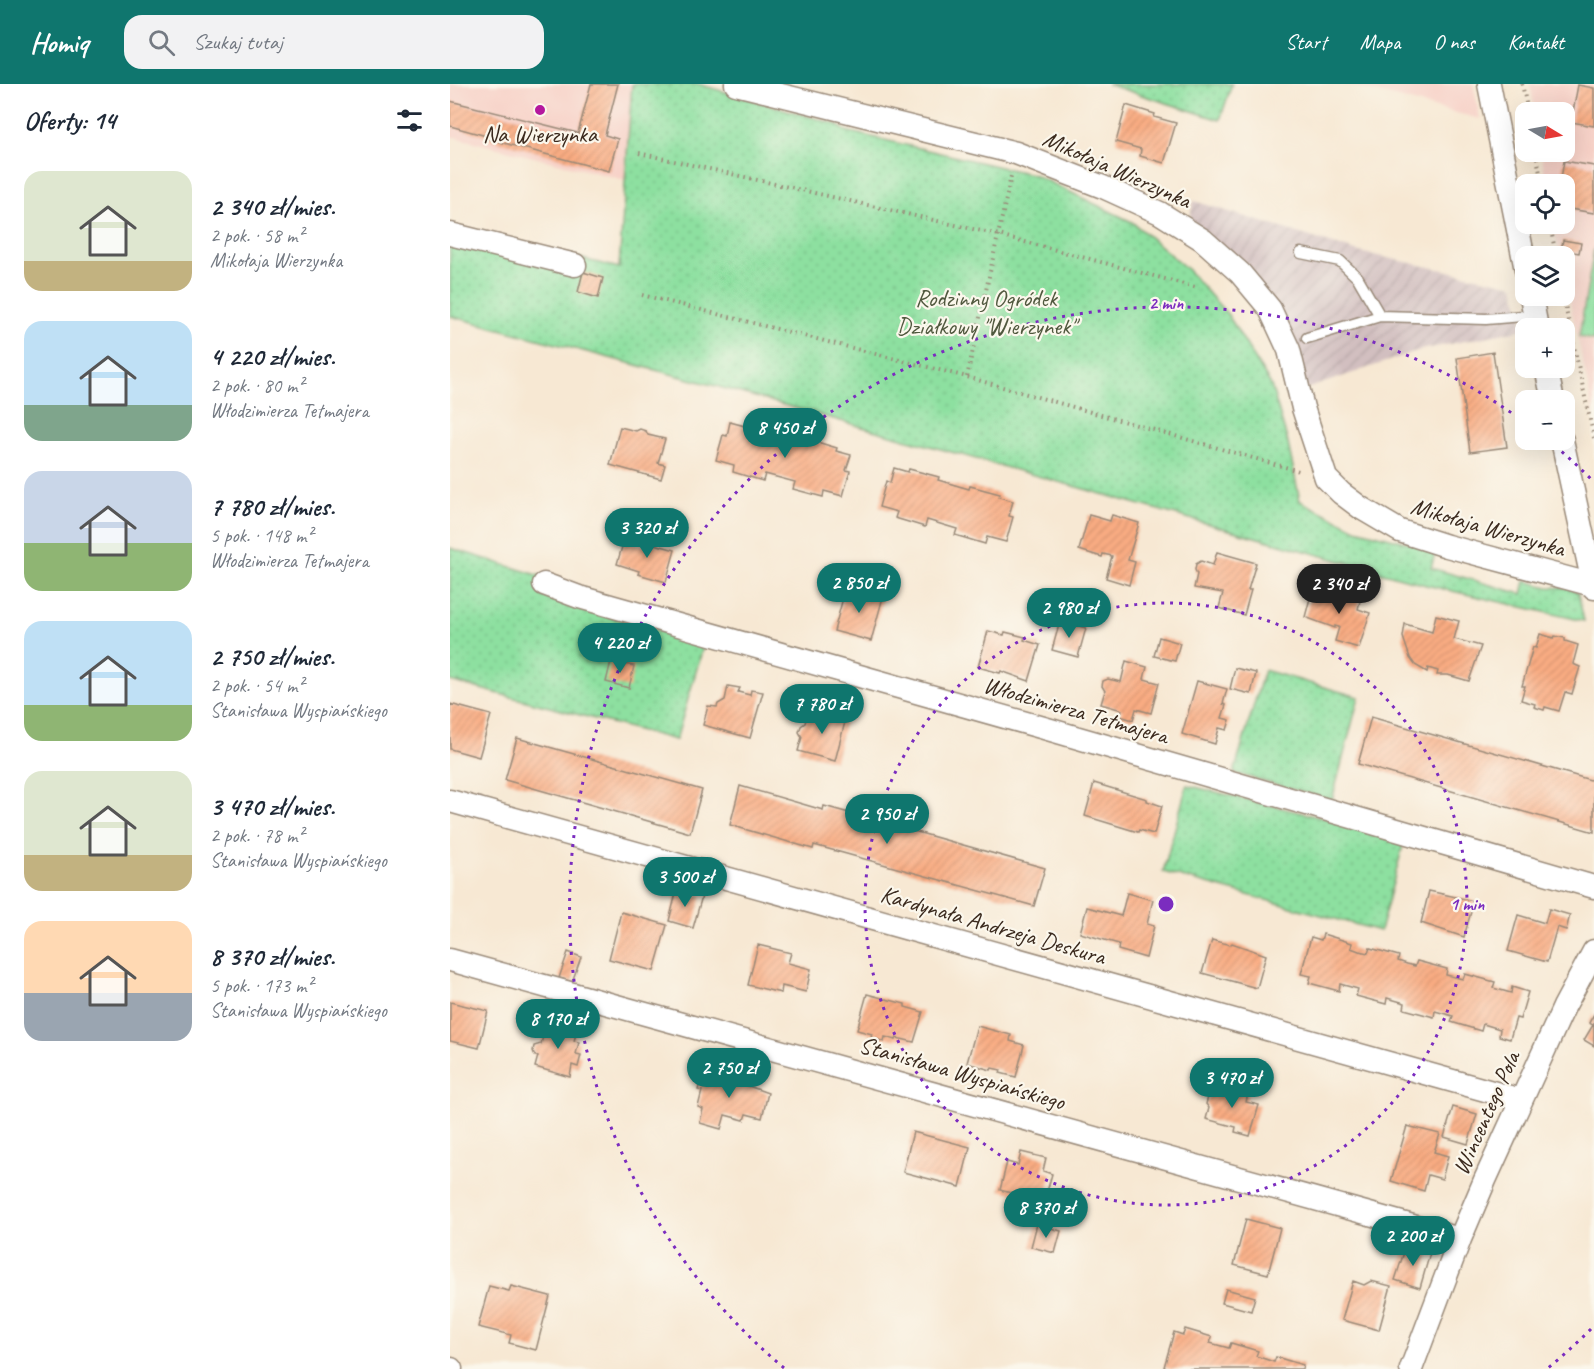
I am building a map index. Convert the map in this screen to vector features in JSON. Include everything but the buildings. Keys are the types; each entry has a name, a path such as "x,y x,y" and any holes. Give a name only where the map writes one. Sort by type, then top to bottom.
{"street":[{"name":"Mikołaja Wierzynka","path":"736,84 1016,153 1103,187 1160,213 1203,240 1240,273 1270,309 1289,350 1303,408 1326,478 1361,508 1400,531 1594,587"},
{"path":"1490,84 1521,246"},
{"path":"450,234 575,265"},
{"path":"1564,450 1594,587"},
{"name":"Włodzimierza Tetmajera","path":"544,584 579,597 1594,887"},
{"name":"Kardynała Andrzeja Deskura","path":"450,801 1521,1100"},
{"name":"Wincentego Pola","path":"1412,1369 1460,1239 1521,1100 1594,951"},
{"name":"Stanisława Wyspiańskiego","path":"450,960 1460,1239"}],"lane":[{"path":"1301,253 1340,261 1358,278 1380,316"},
{"path":"1307,338 1380,316 1486,319 1534,313"}],"path":[{"path":"1522,84 1526,102"},
{"path":"639,153 999,235 1199,288"},
{"path":"967,377 1016,153"},
{"path":"642,295 967,377 1326,478"},
{"path":"1565,306 1594,438"}],"shaded area":[{"name":"Na Wierzynka","path":"450,84 632,84 625,180 450,136"},
{"path":"1344,84 1473,84 1480,119"},
{"path":"1530,84 1594,84 1594,415 1571,306 1575,306 1575,246 1558,246 1555,234 1575,234 1575,174 1544,174 1543,162 1575,162 1575,102 1533,102"},
{"path":"1194,201 1359,252 1514,285 1515,306 1519,306 1522,318 1515,318 1515,331 1420,350 1306,389 1292,333 1189,220"}],"green space":[{"name":"Rodzinny Ogródek Działkowy \"Wierzynek\"","path":"632,84 698,84 835,124 846,131 1035,175 1132,222 1187,269 1228,315 1271,385 1287,439 1300,501 1356,529 1436,550 1431,568 1522,594 1525,581 1548,587 1568,588 1578,593 1584,621 1426,585 716,386 450,316 450,242 502,239 619,268"},
{"path":"1107,84 1232,84 1220,120"},
{"path":"1594,248 1594,340 1579,337"},
{"path":"450,548 544,577 542,596 704,644 676,740 450,681"},
{"path":"1264,670 1359,697 1332,800 1234,773"},
{"path":"1187,785 1405,838 1380,931 1163,872"}],"place":[{"name":"Na Wierzynka","path":"540,110"}]}
